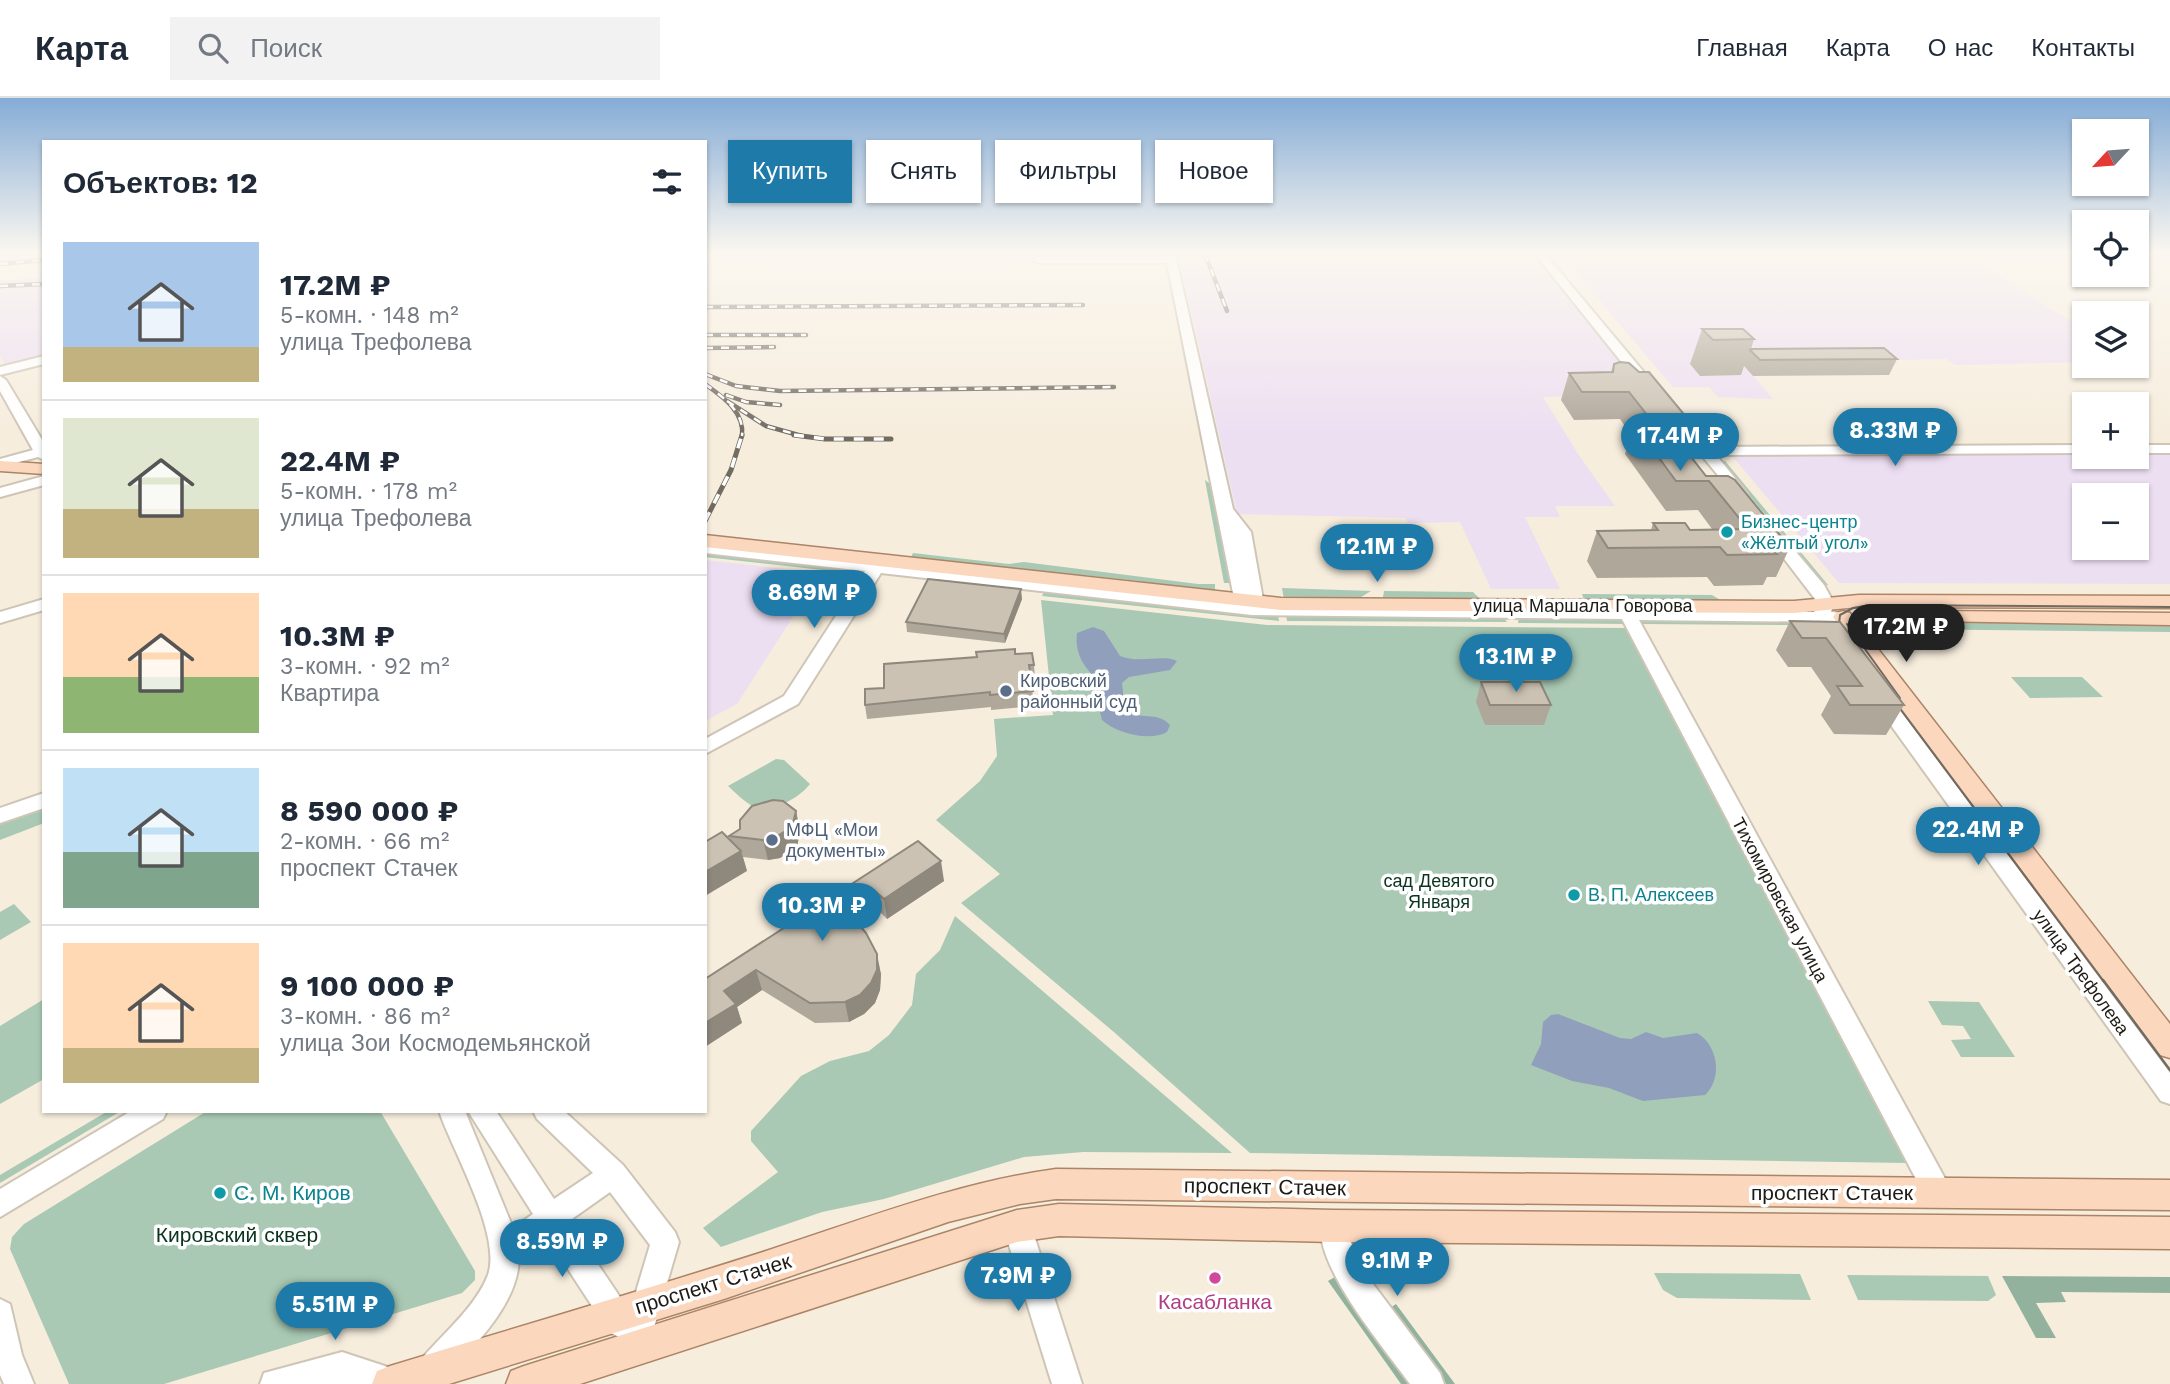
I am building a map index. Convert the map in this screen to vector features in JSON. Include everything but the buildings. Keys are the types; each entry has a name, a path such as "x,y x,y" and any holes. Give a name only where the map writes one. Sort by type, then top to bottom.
{"main road":[{"path":"0,465 42,457"},
{"name":"улица Маршала Говорова","path":"707,541 878,564 1251,605 1625,610 1794,607 1830,612 2170,619"},
{"name":"улица Маршала Говорова","path":"1830,612 1859,601 2170,602"},
{"name":"улица Трефолева","path":"1830,612 2170,1046"},
{"name":"проспект Стачек","path":"391,1384 958,1204 1026,1187 1046,1185 2170,1195"},
{"name":"проспект Стачек","path":"524,1384 559,1378 634,1347 1017,1226 1059,1220 1334,1226 2170,1233"}],"street":[{"path":"1183,314 1226,510 1241,526 1243,533 1251,605"},
{"name":"улица Трефолева","path":"1590,314 1818,589 1830,612 2170,1093"},
{"path":"0,371 42,360"},
{"path":"0,380 42,455"},
{"path":"1706,451 2072,449"},
{"path":"2149,449 2170,449"},
{"path":"0,472 42,477"},
{"path":"0,493 42,478"},
{"name":"улица Маршала Говорова","path":"707,548 878,564"},
{"path":"707,747 791,700 878,564"},
{"path":"0,618 42,605"},
{"name":"Тихомировская улица","path":"1625,610 1938,1193"},
{"path":"0,816 42,801"},
{"path":"1,1205 151,1113"},
{"path":"430,1372 489,1302 503,1276 505,1251 496,1215 453,1113"},
{"path":"482,1113 551,1217 630,1309"},
{"path":"548,1113 613,1174 665,1242 630,1309 634,1347"},
{"path":"505,1251 613,1174"},
{"path":"1017,1226 1067,1384"},
{"path":"1334,1226 1339,1253 1348,1273 1429,1384"},
{"path":"0,1314 4,1352 19,1384"},
{"path":"275,1384 342,1367 391,1384"}],"shaded area":[{"path":"0,314 42,314 42,357 6,366 0,356"},
{"path":"1192,314 1582,314 1647,395 1543,397 1578,454 1615,506 1555,506 1560,517 1525,517 1560,589 1491,589 1460,522 1408,523 1406,518 1237,514"},
{"path":"1611,314 2060,314 2072,322 2072,362 1955,365 1947,359 1893,360 1897,364 1744,365 1773,399 1718,397 1709,387 1673,387"},
{"path":"2149,453 2170,453 2170,584 1839,583 1733,457 2072,454 2072,469 2149,469"},
{"path":"707,560 821,573 737,704 707,720"}],"green space":[{"path":"1721,461 1725,461 1828,585 1823,585"},
{"path":"1205,480 1210,484 1235,583 1224,583"},
{"path":"707,552 864,570 867,575 707,557"},
{"path":"913,553 1009,564 1024,562 1215,584 1215,594 1142,587 1139,581 1082,575 1074,579 909,561"},
{"path":"1282,588 1371,591 1358,599 1284,600"},
{"path":"1045,590 1278,615 1279,621 1042,596"},
{"path":"1384,591 1473,592 1480,599 1387,600 1383,597"},
{"path":"1582,594 1712,595 1722,601 1584,600"},
{"name":"сад Девятого Января","path":"1041,600 1267,625 1626,628 1907,1163 1250,1153 1115,1033 961,903 1000,874 936,820 980,781 997,756 994,719 1053,715"},
{"path":"1286,615 1502,616 1507,622 1287,621"},
{"path":"1519,616 1621,617 1627,624 1518,623"},
{"path":"1638,619 1793,619 1797,625 1640,624"},
{"path":"1882,622 2170,624 2170,632 1888,629"},
{"path":"2011,677 2082,677 2103,697 2030,698"},
{"path":"776,759 784,760 810,784 793,799 770,808 755,807 728,786"},
{"path":"42,807 42,824 0,840 0,822"},
{"path":"14,904 31,922 0,940 0,912"},
{"path":"955,916 1232,1153 1083,1152 1024,1157 884,1199 822,1212 721,1247 703,1228 778,1172 751,1141 751,1131 801,1076 830,1061 869,1051 889,1035 912,1005 916,974 940,950"},
{"path":"42,1000 42,1080 0,1104 0,1026"},
{"path":"1928,1001 1979,1002 2015,1057 1961,1057 1951,1040 1971,1039 1963,1026 1942,1025"},
{"path":"105,1113 118,1113 0,1183 0,1175"},
{"name":"Кировский сквер","path":"204,1113 381,1113 475,1271 475,1280 462,1293 164,1384 69,1384 10,1249 12,1237 24,1224"},
{"path":"1375,1254 1436,1255 1437,1263 1376,1262"},
{"path":"1654,1273 1800,1274 1811,1300 1677,1298 1663,1290"},
{"path":"1847,1275 1988,1276 1996,1295 1988,1301 1858,1300"},
{"path":"2002,1276 2170,1277 2170,1293 2061,1292 2066,1302 2036,1303 2056,1338 2036,1338"},
{"path":"1335,1277 1411,1384 1401,1384 1328,1281"},
{"path":"1396,1304 1455,1384 1446,1384 1390,1308"}],"water":[{"path":"1093,627 1104,631 1120,656 1177,661 1170,670 1129,677 1122,683 1125,711 1160,718 1170,725 1167,732 1151,736 1133,735 1102,720 1101,683 1090,673 1077,648 1077,633"},
{"path":"1558,1014 1620,1038 1631,1039 1646,1032 1663,1038 1697,1033 1710,1045 1714,1053 1716,1071 1711,1088 1705,1095 1643,1101 1609,1088 1572,1081 1531,1065 1541,1044 1543,1022 1551,1015"}],"tram line":[{"path":"1847,638 1839,624 1840,615 1853,608 1870,605 2170,607"},
{"path":"1847,624 1900,698"},
{"path":"1889,694 2104,982"},
{"path":"2103,980 2170,1070"}],"railway":[{"path":"707,335 806,335"},
{"path":"707,348 774,347"},
{"path":"707,375 736,386 780,391 1114,387"},
{"path":"707,386 736,412 742,435"},
{"path":"726,395 746,402 780,405"},
{"path":"727,401 766,426 802,436"},
{"path":"707,517 731,470 742,435"},
{"path":"794,435 825,439 891,439"}],"place":[{"name":"Бизнес-центр «Жёлтый угол»","path":"1727,532"},
{"name":"Кировский районный суд","path":"1006,691"},
{"name":"МФЦ «Мои документы»","path":"772,840"},
{"name":"В. П. Алексеев","path":"1574,895"},
{"name":"С. М. Киров","path":"220,1193"},
{"name":"Касабланка","path":"1215,1278"}]}
